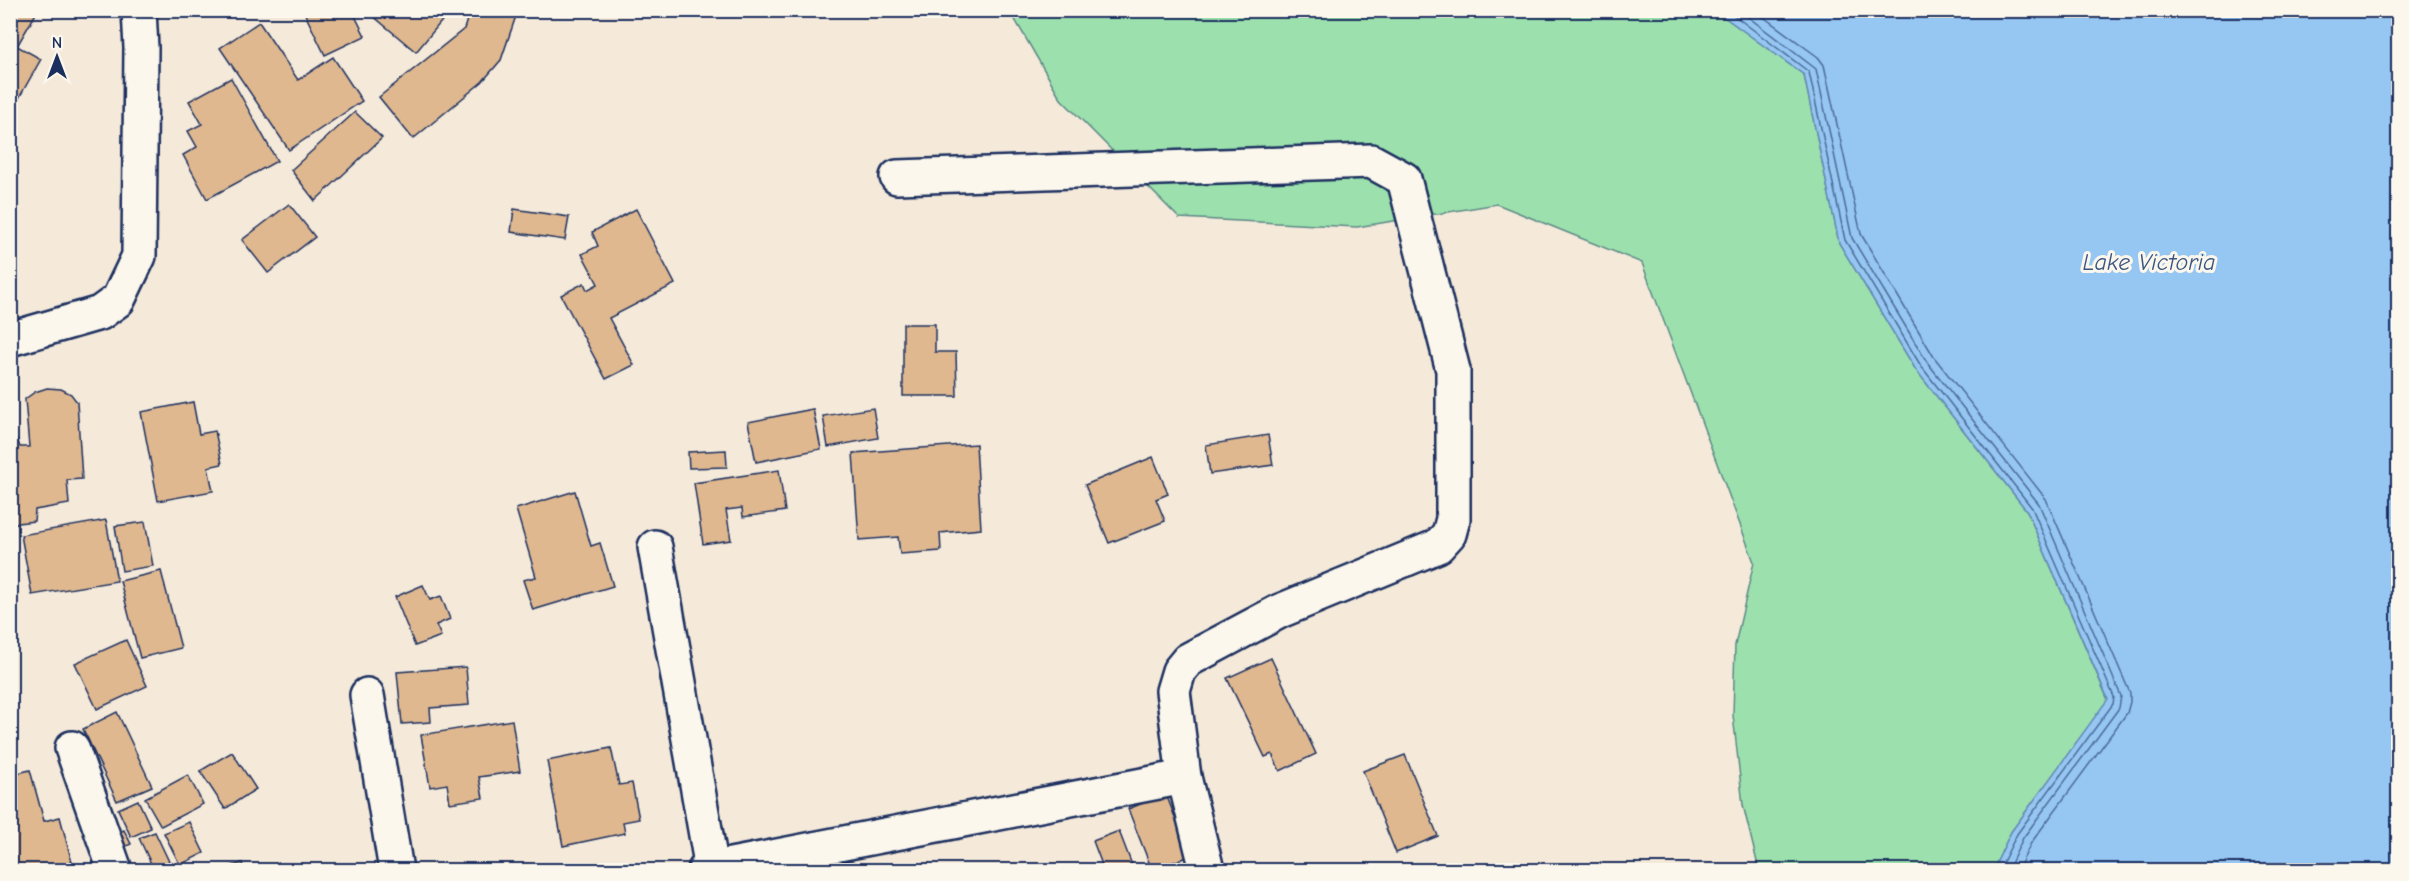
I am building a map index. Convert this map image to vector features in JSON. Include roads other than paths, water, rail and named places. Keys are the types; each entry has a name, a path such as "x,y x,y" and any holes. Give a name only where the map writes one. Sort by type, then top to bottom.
{"street":[{"path":"10,339 100,313 118,300 139,256 141,48 139,10"},
{"path":"897,177 1371,161 1404,179 1453,370 1453,519 1449,534 1438,546 1280,611 1188,660 1179,671 1173,691 1184,777 1207,870"},
{"path":"655,547 709,870 1184,777"},
{"path":"367,695 396,870"},
{"path":"72,748 115,870"}],"water":[{"name":"Lake Victoria","path":"1716,11 2398,11 2398,870 1993,870 2011,832 2108,699 2027,511 1916,370 1839,243 1804,75"}]}
